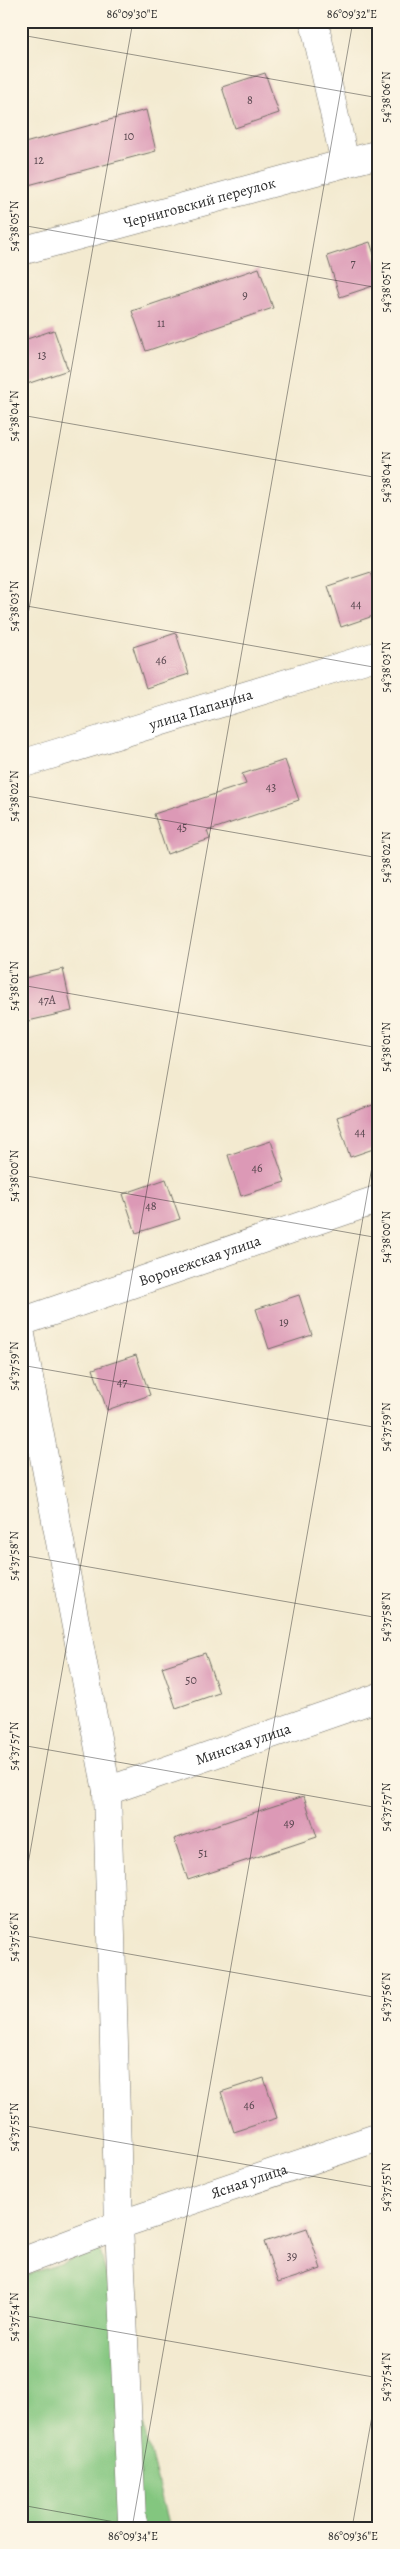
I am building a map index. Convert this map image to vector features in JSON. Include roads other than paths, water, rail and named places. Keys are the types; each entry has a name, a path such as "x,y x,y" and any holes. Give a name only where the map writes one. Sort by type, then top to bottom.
{"street":[{"path":"314,21 345,163"},
{"name":"Черниговский переулок","path":"21,251 379,154"},
{"name":"улица Папанина","path":"21,764 379,655"},
{"name":"Воронежская улица","path":"21,1322 379,1199"},
{"path":"21,1335 108,1791 120,2225 132,2520 135,2528"},
{"name":"Минская улица","path":"108,1791 379,1698"},
{"name":"Ясная улица","path":"21,2262 120,2225 379,2137"}]}
